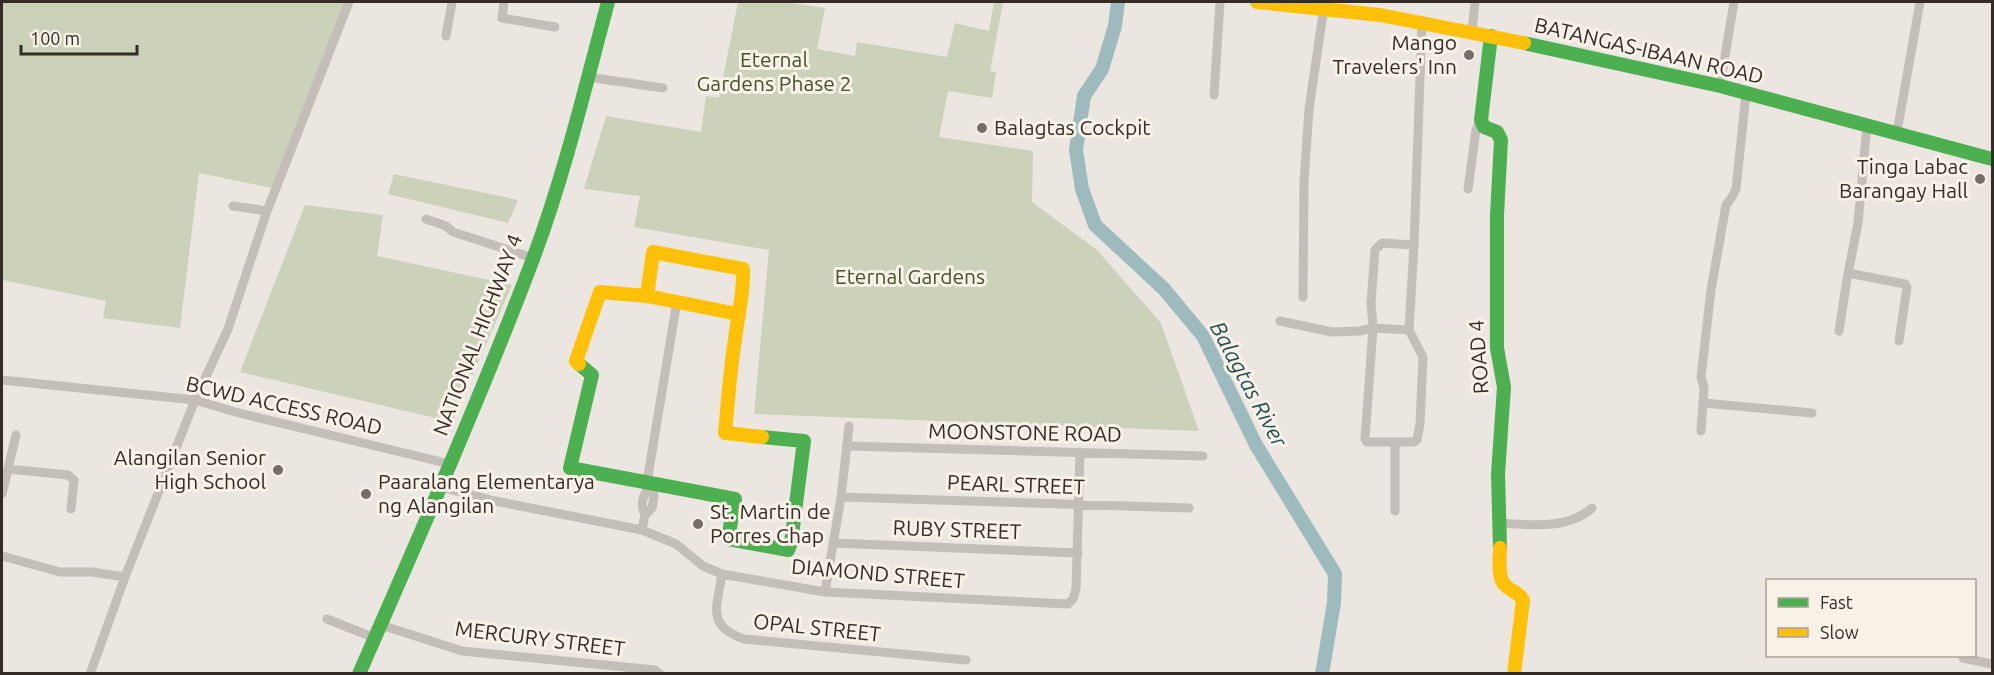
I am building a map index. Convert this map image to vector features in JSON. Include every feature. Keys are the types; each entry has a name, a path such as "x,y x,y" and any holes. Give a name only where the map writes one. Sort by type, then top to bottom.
{"street":[{"path":"90,674 125,577 195,400 228,329 267,211 349,2"},
{"path":"446,36 452,2"},
{"path":"504,2 502,18 555,27"},
{"name":"NATIONAL HIGHWAY 4","path":"359,674 441,487 532,258 566,158 608,2"},
{"path":"1214,95 1220,2"},
{"name":"BATANGAS-IBAAN ROAD","path":"1257,2 1324,7 1422,22 1491,36 1720,86 1992,159"},
{"path":"1472,32 1475,2"},
{"path":"1720,86 1734,2"},
{"path":"1897,132 1920,2"},
{"path":"1303,297 1304,182 1309,109 1324,7"},
{"path":"1414,245 1382,243 1375,250 1371,303 1373,328 1365,439 1367,442 1414,442 1417,440 1420,424 1423,357 1409,330 1414,245 1422,22"},
{"path":"1468,189 1476,130 1481,120 1491,36"},
{"path":"588,77 663,88"},
{"path":"1701,431 1704,388 1701,377 1711,290 1726,205 1736,189 1746,94"},
{"name":"ROAD 4","path":"1481,120 1484,127 1497,132 1501,140 1497,214 1497,348 1504,387 1498,453 1499,523 1501,580 1505,586 1520,593 1523,600 1514,674"},
{"path":"1839,332 1858,223 1868,125"},
{"path":"233,206 267,211"},
{"path":"426,219 446,226 453,232 532,258"},
{"path":"647,296 653,252 743,269 744,291 738,314 724,433 804,441 791,543 788,550 728,539 735,499 570,468 592,375 576,361 600,292 647,296 738,314"},
{"path":"1848,273 1905,284 1907,287 1899,341"},
{"path":"642,530 645,515 652,508 654,497 649,483 677,301"},
{"path":"1280,321 1332,332 1373,328 1409,330"},
{"name":"BCWD ACCESS ROAD","path":"2,380 195,400 234,412 450,464"},
{"path":"1703,403 1812,413"},
{"path":"825,592 841,497 849,426"},
{"path":"2,494 16,435"},
{"path":"1395,442 1395,511"},
{"name":"MOONSTONE ROAD","path":"847,446 1203,456"},
{"name":"DIAMOND STREET","path":"441,487 495,501 642,530 676,544 703,566 722,574 825,592 1068,604 1076,589 1080,452"},
{"path":"8,469 72,478 74,480 71,509"},
{"name":"PEARL STREET","path":"841,497 1189,508"},
{"path":"1499,523 1540,525 1563,522 1580,518 1592,508"},
{"name":"RUBY STREET","path":"833,543 1078,553"},
{"path":"2,556 60,572 92,572 125,577"},
{"name":"OPAL STREET","path":"722,574 716,614 719,624 730,634 744,639 966,660"},
{"name":"MERCURY STREET","path":"327,619 462,651 655,670 660,674"},
{"path":"1963,658 1992,664"}],"green space":[{"path":"2,2 346,2 272,188 199,173 180,328 103,318 106,301 2,280"},
{"name":"Eternal Gardens","path":"738,2 785,2 825,8 817,49 855,56 857,42 947,57 955,23 989,31 994,2 1003,3 990,71 996,72 992,98 948,91 939,137 1033,151 1032,202 1097,250 1161,323 1199,431 754,414 769,250 634,227 640,196 584,189 606,116 701,132 706,96 719,98"},
{"path":"394,174 518,200 508,223 388,194"},
{"path":"305,205 383,215 377,256 512,285 452,422 240,372"}],"waterway":[{"name":"Balagtas River","path":"1118,2 1115,26 1102,69 1084,96 1076,150 1082,189 1095,225 1164,289 1203,336 1256,445 1335,574 1334,603 1322,674"}],"traffic: fast":[{"path":"359,674 470,416 533,259 564,164 608,2"},
{"path":"1491,36 1481,120 1484,127 1497,132 1501,140 1497,215 1497,348 1504,387 1498,474 1500,548"},
{"path":"1524,43 1720,86 1992,159"},
{"path":"579,364 592,375 570,468 735,499 728,539 788,550 791,543 804,441 762,437"}],"traffic: slow":[{"path":"1257,2 1380,15 1524,43"},
{"path":"647,296 653,252 743,269 742,296 725,433 762,437"},
{"path":"579,364 576,361 600,292 647,296 738,314"},
{"path":"1500,548 1502,582 1523,600 1514,674"}],"place":[{"name":"Mango Travelers' Inn","path":"1469,55"},
{"name":"Balagtas Cockpit","path":"982,128"},
{"name":"Tinga Labac Barangay Hall","path":"1980,179"},
{"name":"Alangilan Senior High School","path":"278,470"},
{"name":"Paaralang Elementarya ng Alangilan","path":"366,494"},
{"name":"St. Martin de Porres Chap","path":"698,524"}],"park label":[{"name":"Eternal Gardens Phase 2","path":"774,72"}]}
